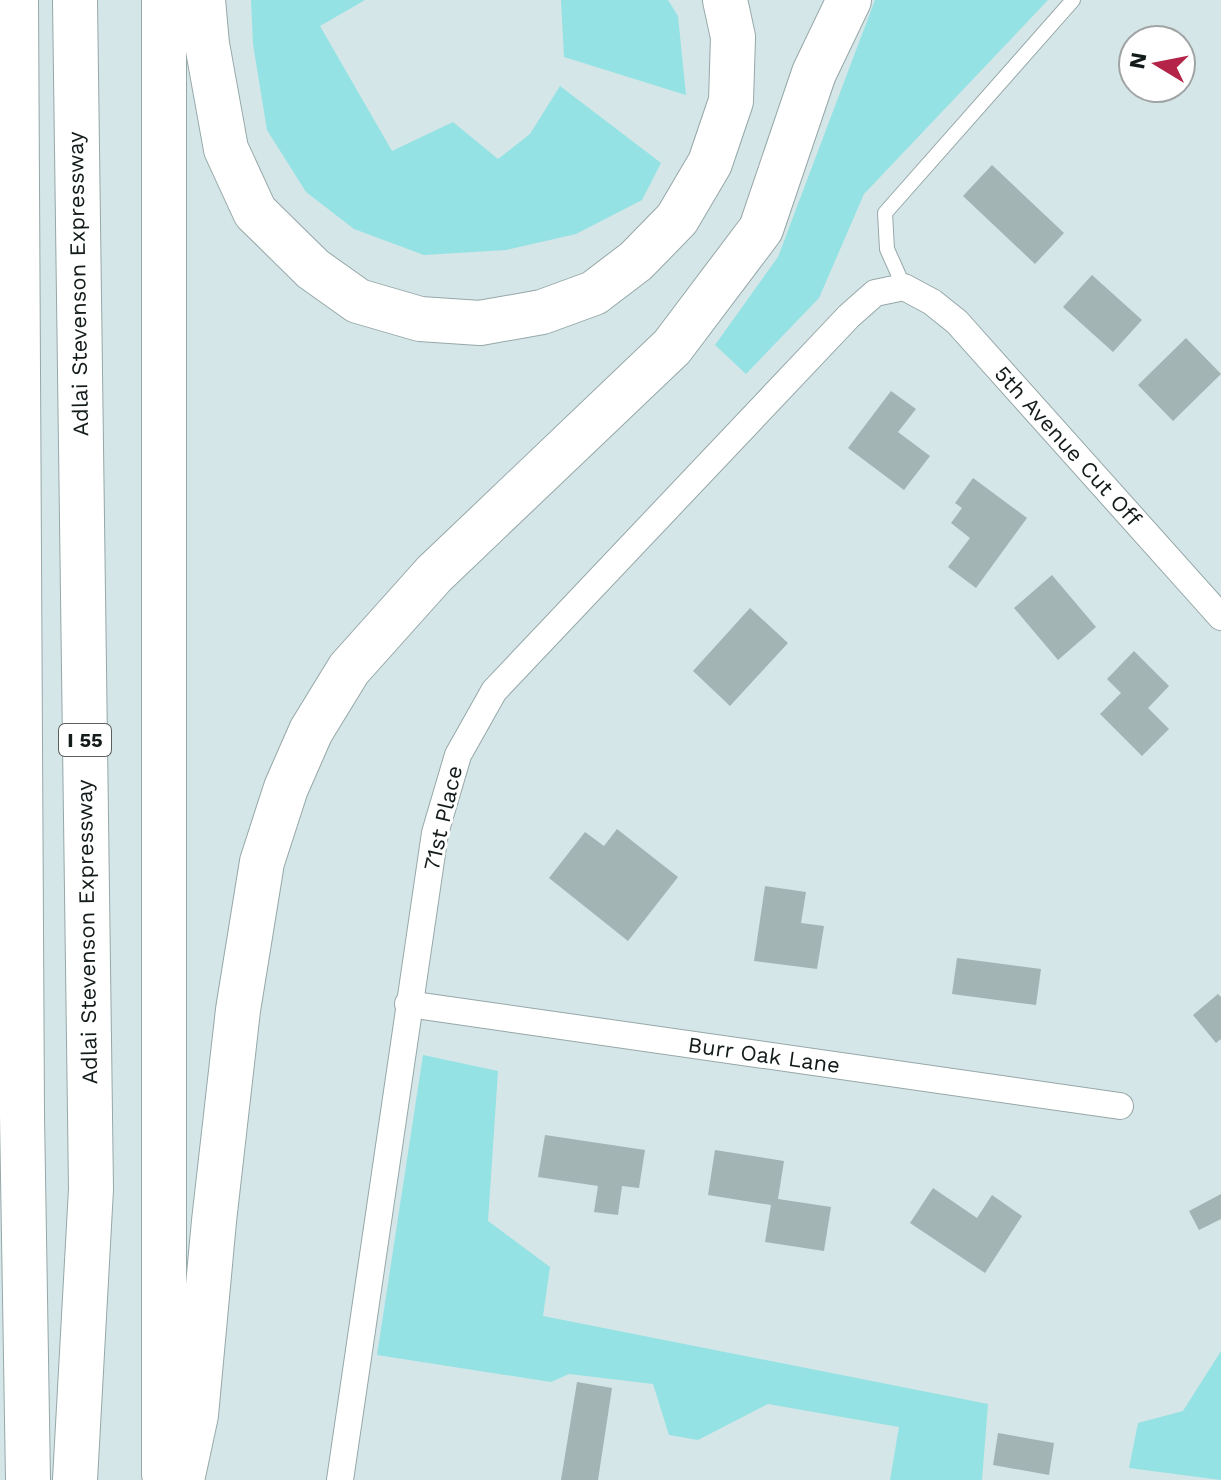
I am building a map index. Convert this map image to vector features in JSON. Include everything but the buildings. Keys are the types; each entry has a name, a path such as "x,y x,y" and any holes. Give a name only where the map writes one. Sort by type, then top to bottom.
{"highway":[{"path":"0,31 4,0"},
{"path":"16,0 22,1115 28,1480"},
{"name":"Adlai Stevenson Expressway","path":"75,0 91,1189 75,1480"},
{"path":"164,0 164,1480"},
{"path":"203,0 207,44 226,149 255,212 313,269 358,301 420,319 480,323 542,312 594,293 636,261 677,219 710,163 731,101 733,37 725,0"},
{"path":"182,1480 196,1415 238,1010 257,889 262,862 286,788 311,731 349,669 434,574 672,347 761,229 814,73 849,0"},
{"path":"0,805 22,1115"}],"street":[{"name":"5th Avenue Cut Off","path":"904,287 932,302 957,322 1221,617"},
{"name":"71st Place","path":"340,1480 435,833 458,755 494,691 849,316 875,293 904,287"},
{"name":"Burr Oak Lane","path":"408,1004 1120,1106"}],"lane":[{"path":"904,287 887,249 885,213 1073,0"}],"shaded area":[{"path":"251,0 365,0 320,26 392,151 453,122 498,159 530,134 560,86 661,163 642,200 576,234 506,250 424,255 354,229 306,192 267,130 253,44"},
{"path":"561,0 668,0 678,16 686,95 564,57"},
{"path":"875,0 1048,0 864,194 819,298 746,374 715,345 778,257"},
{"path":"423,1055 498,1071 488,1221 550,1267 543,1316 988,1404 982,1480 890,1480 899,1427 768,1404 698,1440 669,1435 653,1384 569,1374 551,1382 377,1355"},
{"path":"1221,1351 1221,1480 1129,1468 1138,1423 1183,1411"}]}
